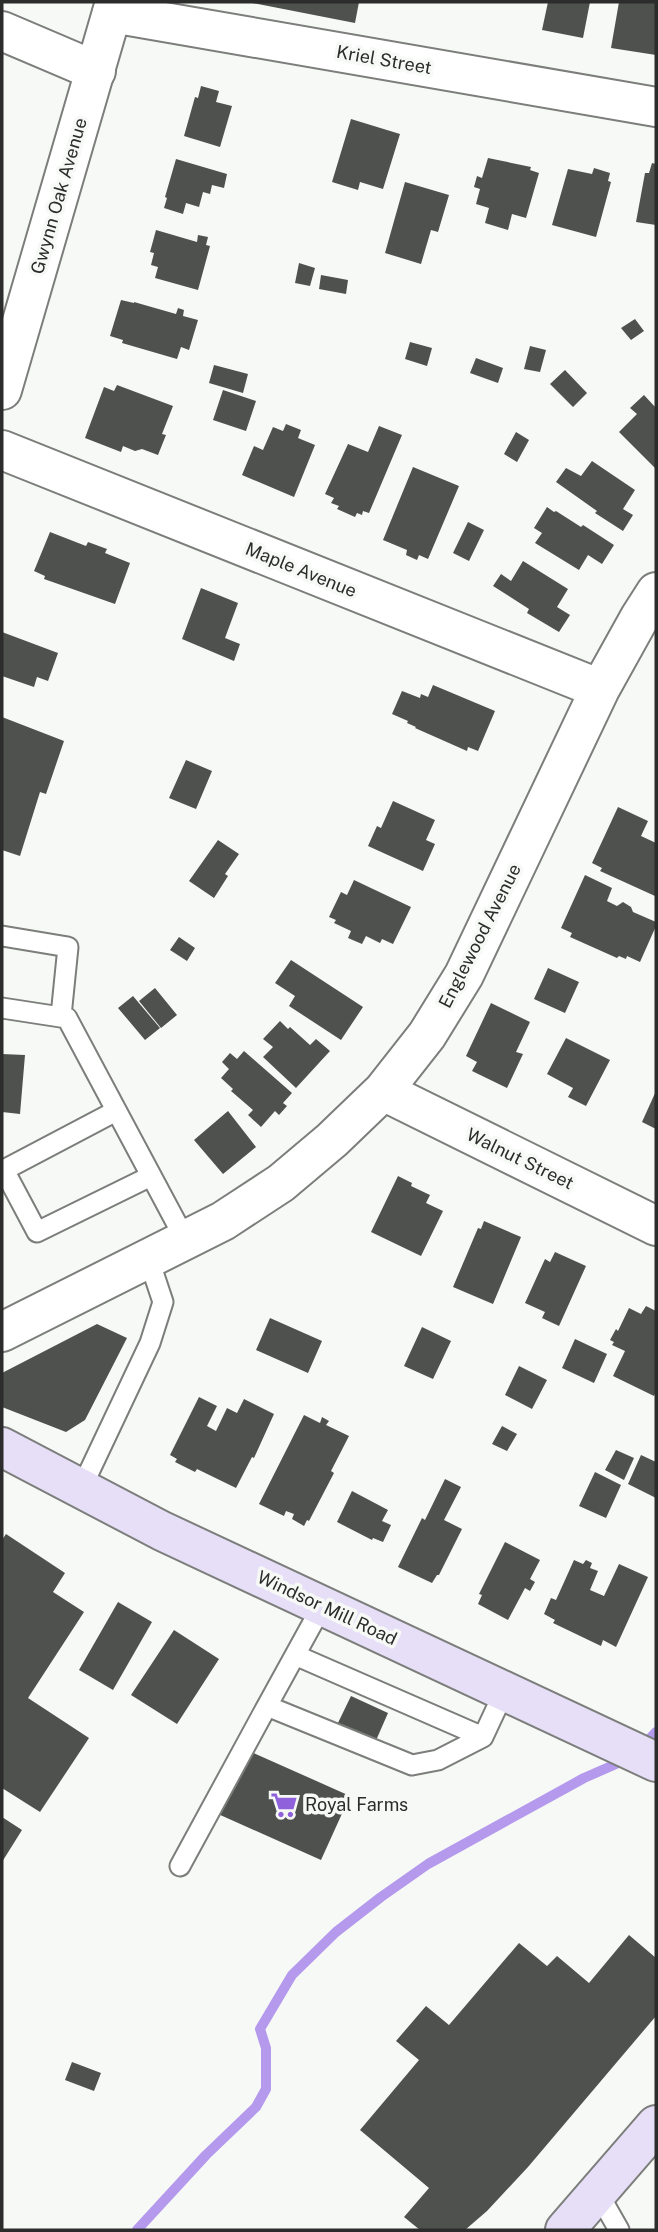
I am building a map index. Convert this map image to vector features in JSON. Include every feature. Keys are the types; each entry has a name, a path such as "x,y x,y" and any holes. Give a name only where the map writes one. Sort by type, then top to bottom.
{"main road":[{"name":"Windsor Mill Road","path":"2,1447 162,1531 642,1756"},
{"path":"565,2230 656,2125"}],"street":[{"name":"Gwynn Oak Avenue","path":"2,390 114,8"},
{"name":"Kriel Street","path":"114,8 656,107"},
{"path":"2,32 96,71"},
{"name":"Maple Avenue","path":"2,450 600,689"},
{"name":"Englewood Avenue","path":"2,1332 223,1221 281,1183 332,1140 383,1091 427,1035 464,975 600,689 656,592"},
{"name":"Walnut Street","path":"383,1091 656,1227"}],"lane":[{"path":"2,936 68,947 61,1016"},
{"path":"2,1007 67,1018 186,1241"},
{"path":"116,1111 4,1170 37,1232 151,1176"},
{"path":"82,1489 150,1343 163,1302 149,1260"},
{"path":"180,1866 322,1606"},
{"path":"295,1655 483,1737"},
{"path":"267,1706 412,1766 438,1760 483,1737 504,1692"},
{"path":"597,2193 619,2230"}],"building":[{"path":"247,2 359,2 355,23"},
{"path":"548,2 590,2 583,38 542,30"},
{"path":"619,2 656,2 656,55 611,48"},
{"path":"201,86 219,91 216,102 232,106 220,147 184,136 195,97 198,98"},
{"path":"351,119 400,134 383,189 360,182 358,190 332,182"},
{"path":"488,158 531,167 530,170 539,173 526,218 512,214 508,230 485,223 489,208 476,204 480,189 474,187 477,176 482,178"},
{"path":"176,159 227,174 224,188 212,185 210,194 203,192 199,207 186,203 183,214 164,208"},
{"path":"652,163 656,164 656,225 636,222 645,173 649,173"},
{"path":"594,168 610,173 608,181 611,182 596,237 552,225 568,169 592,174"},
{"path":"405,182 449,195 438,232 431,230 421,264 385,253"},
{"path":"156,230 197,242 198,235 208,237 206,245 210,246 198,290 155,278 158,267 151,265 154,253 150,252"},
{"path":"299,263 315,268 310,286 295,283"},
{"path":"321,275 348,280 346,294 319,289"},
{"path":"121,300 176,314 178,308 184,310 183,316 198,320 189,350 181,347 177,359 122,343 123,340 110,336"},
{"path":"635,319 644,331 631,340 621,328"},
{"path":"410,342 432,348 427,366 405,359"},
{"path":"530,346 546,350 540,372 524,369"},
{"path":"476,358 503,368 498,383 470,373"},
{"path":"214,365 248,374 243,393 209,383"},
{"path":"565,370 587,393 573,407 550,384"},
{"path":"117,385 173,406 162,434 166,435 158,455 123,446 121,452 85,438 104,387 114,391"},
{"path":"223,390 256,401 246,431 213,420"},
{"path":"644,395 656,408 656,469 619,432 637,414 630,408"},
{"path":"286,424 301,430 298,438 315,445 294,497 242,475 254,446 263,450 273,427 283,431"},
{"path":"379,426 402,435 369,513 363,511 362,515 357,513 355,517 337,509 339,506 331,503 334,498 325,494 348,444 368,452"},
{"path":"516,432 529,440 517,462 504,454"},
{"path":"592,461 635,490 623,509 633,515 623,531 556,482 566,468 581,476"},
{"path":"413,467 459,486 428,559 419,555 417,560 406,555 407,550 383,540"},
{"path":"547,507 581,527 583,525 614,545 602,564 588,555 579,570 535,543 542,533 534,528"},
{"path":"468,522 484,530 469,561 453,553"},
{"path":"50,532 86,546 88,542 107,549 105,553 130,563 115,604 44,579 45,576 34,571"},
{"path":"523,561 568,589 557,607 570,615 559,632 527,613 529,609 493,586 501,574 511,581"},
{"path":"201,588 238,603 225,638 240,644 234,661 182,639"},
{"path":"2,632 58,653 48,681 37,677 34,687 2,676"},
{"path":"433,685 495,711 478,751 468,747 467,751 415,728 407,723 408,721 392,714 402,691 420,698 421,694 428,697"},
{"path":"2,717 64,741 46,794 40,792 20,856 2,850"},
{"path":"186,760 212,771 196,809 169,798"},
{"path":"393,801 435,820 426,840 435,844 423,871 368,846 377,826 381,828"},
{"path":"618,807 648,821 641,836 656,843 655,896 600,871 602,868 592,863"},
{"path":"218,840 239,854 225,874 228,876 214,898 189,881"},
{"path":"585,875 612,888 607,901 617,906 623,902 631,907 633,912 656,922 640,962 627,956 626,959 619,956 617,958 570,937 572,933 561,928"},
{"path":"354,880 411,907 393,944 382,939 380,943 366,936 362,944 348,938 351,931 334,923 336,920 329,917 341,892 347,895"},
{"path":"179,937 195,948 187,961 170,950"},
{"path":"291,960 363,1007 341,1040 289,1006 295,996 275,983"},
{"path":"548,968 579,982 565,1013 534,999"},
{"path":"155,988 177,1015 161,1028 139,1001"},
{"path":"133,996 160,1028 145,1040 118,1008"},
{"path":"491,1003 530,1022 516,1052 523,1054 507,1088 472,1071 477,1062 466,1056"},
{"path":"280,1021 310,1045 316,1039 330,1051 296,1088 263,1057 273,1047 263,1039"},
{"path":"566,1038 610,1060 586,1106 568,1097 573,1088 547,1074"},
{"path":"244,1051 292,1093 283,1103 287,1106 279,1115 275,1111 261,1127 248,1115 253,1110 231,1091 233,1089 221,1078 229,1069 222,1062 230,1053 237,1059"},
{"path":"2,1054 25,1055 20,1114 2,1112"},
{"path":"656,1091 656,1129 642,1122"},
{"path":"228,1111 256,1147 223,1174 194,1140"},
{"path":"398,1176 430,1195 426,1203 443,1211 421,1256 371,1232"},
{"path":"484,1221 521,1237 493,1304 453,1287 478,1228 481,1229"},
{"path":"555,1252 586,1266 559,1326 542,1318 545,1312 525,1303 545,1259 550,1262"},
{"path":"646,1306 656,1311 654,1396 613,1376 625,1351 612,1345 614,1342 610,1340 616,1329 618,1331 629,1308 641,1314"},
{"path":"270,1318 322,1341 308,1373 256,1350"},
{"path":"97,1324 127,1338 85,1420 66,1432 2,1407 2,1373"},
{"path":"422,1327 451,1341 433,1379 404,1366"},
{"path":"575,1339 607,1354 594,1383 562,1368"},
{"path":"519,1366 547,1380 532,1409 505,1395"},
{"path":"199,1397 217,1406 207,1426 216,1431 227,1408 237,1413 244,1399 274,1414 254,1458 252,1457 236,1488 197,1469 195,1472 175,1462 177,1459 170,1455"},
{"path":"304,1415 320,1423 322,1417 329,1421 326,1425 349,1436 331,1471 334,1473 304,1526 292,1519 294,1514 286,1511 284,1516 259,1504"},
{"path":"502,1426 517,1434 507,1451 492,1444"},
{"path":"616,1450 634,1458 624,1480 605,1470"},
{"path":"641,1455 656,1462 656,1498 628,1484"},
{"path":"595,1472 621,1485 606,1518 579,1506"},
{"path":"445,1479 461,1487 444,1520 462,1529 439,1575 432,1583 398,1567"},
{"path":"352,1491 388,1510 382,1521 391,1525 383,1542 373,1538 372,1540 337,1522"},
{"path":"6,1534 65,1573 53,1592 84,1612 28,1698 89,1738 40,1812 2,1788 2,1540"},
{"path":"505,1542 540,1560 530,1579 535,1582 530,1591 525,1588 508,1620 478,1604 482,1595 479,1594"},
{"path":"574,1560 583,1564 586,1560 592,1563 590,1568 598,1571 590,1590 604,1596 619,1564 648,1577 616,1647 603,1640 601,1646 553,1623 555,1620 544,1614 551,1598 556,1600"},
{"path":"118,1602 152,1622 113,1690 79,1670"},
{"path":"174,1630 219,1659 177,1724 131,1695"},
{"name":"Royal Farms","path":"351,1696 388,1713 374,1745 336,1727"},
{"name":"Royal Farms","path":"247,1750 350,1796 321,1860 218,1814"},
{"path":"2,1817 22,1830 2,1862"},
{"path":"629,1935 656,1958 656,2016 528,2167 487,2211 465,2230 420,2230 404,2217 429,2188 360,2130 419,2060 396,2041 426,2006 449,2025 519,1943 547,1966 557,1956 589,1983"},
{"path":"72,2062 101,2073 94,2091 65,2080"}],"waterway":[{"path":"642,1747 656,1732"},
{"path":"137,2230 206,2155 256,2107 266,2089 266,2048 260,2029 292,1975 336,1932 428,1864 584,1778 625,1760"}],"place":[{"name":"Royal Farms","path":"284,1805"}]}
